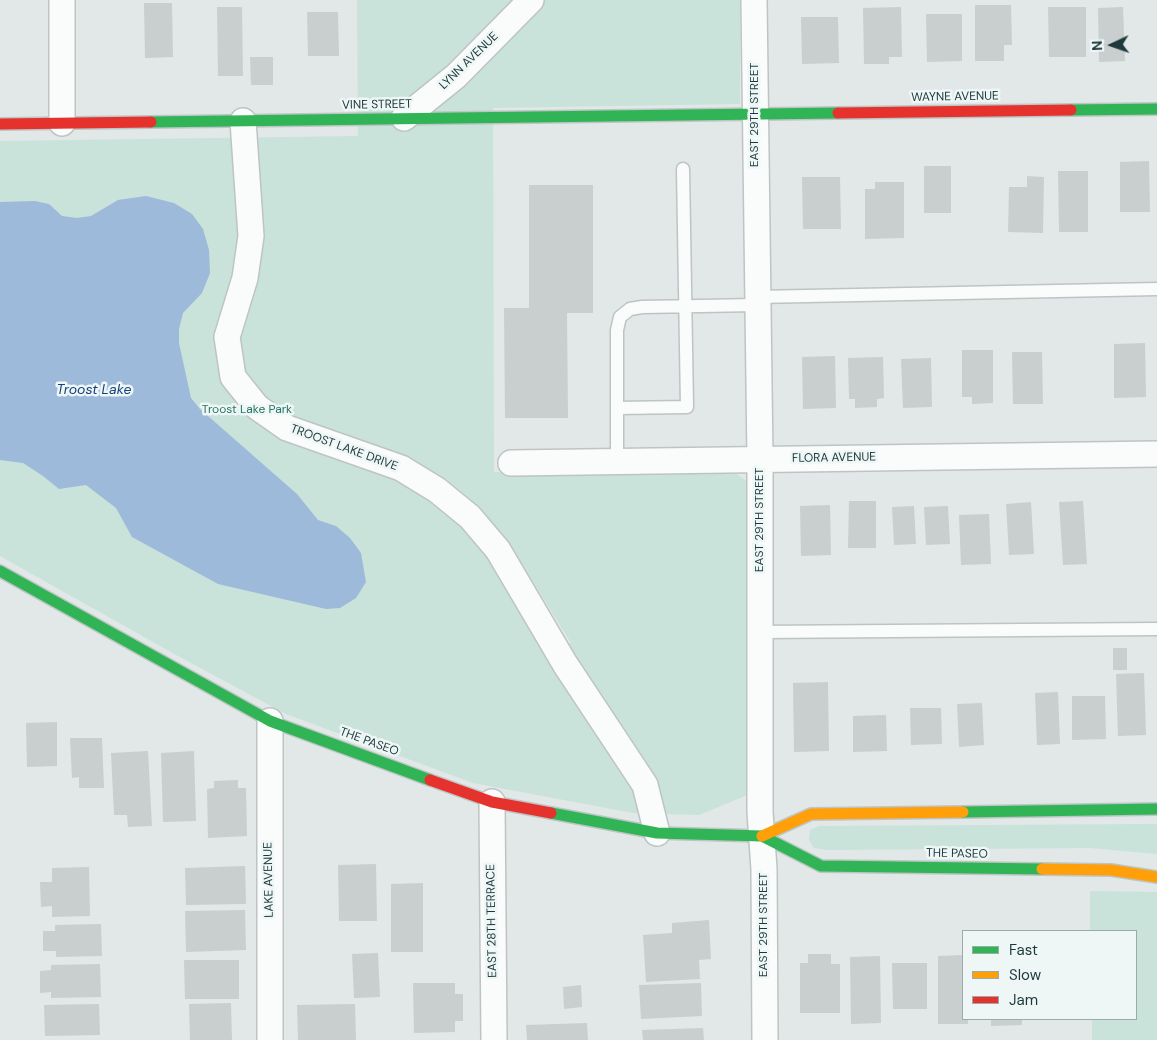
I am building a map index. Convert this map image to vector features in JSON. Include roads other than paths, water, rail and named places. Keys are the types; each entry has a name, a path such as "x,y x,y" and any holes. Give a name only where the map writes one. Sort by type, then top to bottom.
{"main road":[{"name":"WAYNE AVENUE","path":"754,113 1157,109"},
{"name":"VINE STREET","path":"0,124 754,113"},
{"name":"THE PASEO","path":"0,571 270,721 492,802 657,833 762,836 821,866 1111,870 1157,878"},
{"name":"THE PASEO","path":"762,836 811,814 1157,809"}],"street":[{"path":"62,0 62,123"},
{"name":"LYNN AVENUE","path":"404,118 456,76 531,0"},
{"name":"EAST 29TH STREET","path":"754,0 760,459 760,803 764,868 765,1040"},
{"name":"TROOST LAKE DRIVE","path":"243,120 251,236 246,278 227,337 233,377 257,407 287,428 401,468 437,490 470,517 498,550 565,664 645,785 657,833"},
{"name":"FLORA AVENUE","path":"511,463 1157,454"},
{"name":"LAKE AVENUE","path":"270,721 270,1040"},
{"name":"EAST 28TH TERRACE","path":"492,802 494,1040"}],"lane":[{"path":"618,408 687,407 683,169"},
{"path":"618,461 617,330 620,317 630,309 757,301 1157,289"},
{"path":"760,632 1157,629"}],"water":[{"name":"Troost Lake","path":"146,196 174,203 192,214 203,229 209,250 210,273 202,293 183,313 179,329 179,343 191,398 200,409 297,494 318,520 336,526 350,538 361,553 366,582 356,598 340,608 326,609 218,584 132,537 116,508 86,485 59,489 23,463 0,460 0,202 35,201 49,204 62,216 77,218 91,216 118,200"}],"park label":[{"name":"Troost Lake Park","path":"247,410"}]}
